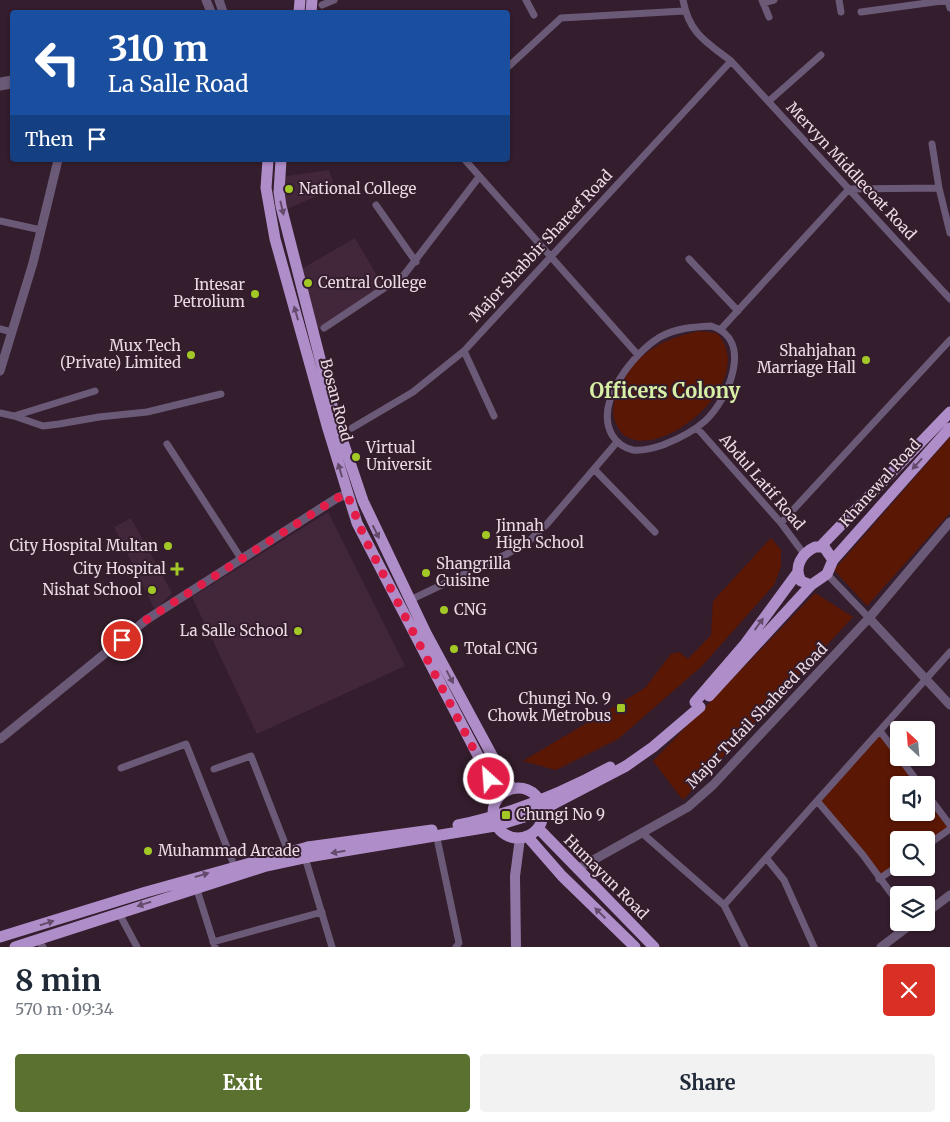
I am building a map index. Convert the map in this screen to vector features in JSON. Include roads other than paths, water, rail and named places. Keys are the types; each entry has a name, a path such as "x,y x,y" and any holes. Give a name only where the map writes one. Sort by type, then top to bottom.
{"main road":[{"name":"Bosan Road","path":"268,162 266,188 275,239 347,494 357,523 498,796"},
{"name":"Bosan Road","path":"281,162 278,192 281,206 336,421 363,501 410,600 496,763 512,788"},
{"path":"0,937 146,892 308,847 433,830 493,818 564,790 623,760 697,704 745,644 798,572 800,560 804,554 820,547 950,412"},
{"name":"Khanewal Road","path":"833,560 884,500 950,428"},
{"path":"873,490 884,500"},
{"path":"15,947 266,866 495,826 534,814 582,791 626,766 653,747 811,585 827,574 833,560 828,551 820,547"},
{"path":"798,572 801,580 811,585"},
{"path":"512,788 529,790 540,802 543,816 538,828 523,837 507,836 497,827 492,813 498,796 512,788"},
{"name":"Humayun Road","path":"538,828 654,947"},
{"path":"516,947 515,876 523,837"},
{"name":"Humayun Road","path":"523,837 634,947"},
{"path":"579,868 662,947"}],"street":[{"path":"317,3 334,0"},
{"path":"526,0 534,15"},
{"path":"510,65 562,18 684,11 683,0"},
{"path":"769,17 762,2 774,0"},
{"path":"840,0 841,12"},
{"path":"861,12 949,0 950,8"},
{"name":"Mervyn Middlecoat Road","path":"684,11 692,28 700,37 731,61 950,299"},
{"path":"768,101 821,55"},
{"name":"Major Shabbir Shareef Road","path":"352,428 413,392 464,351 731,61"},
{"path":"932,144 939,188 948,218 950,234"},
{"path":"0,371 41,230 58,162"},
{"path":"468,162 638,355"},
{"path":"324,328 391,286 416,262 479,177"},
{"path":"721,329 849,190 939,188"},
{"path":"376,205 416,262"},
{"path":"0,221 41,230"},
{"path":"689,259 738,311"},
{"path":"711,326 721,329 733,350 732,374 719,406 697,428 678,439 646,449 632,450 617,442 607,422 609,405 616,385 638,355 660,337 678,330 711,326"},
{"path":"0,329 12,332"},
{"path":"781,523 950,340"},
{"path":"464,351 494,416"},
{"path":"14,416 95,391"},
{"path":"0,413 43,426 147,412 222,394"},
{"name":"Abdul Latif Road","path":"697,428 781,523 804,554"},
{"path":"410,600 507,554 528,541 547,524 617,442"},
{"path":"167,444 242,560"},
{"path":"594,469 655,532"},
{"path":"0,739 146,620 337,498 347,494"},
{"name":"Major Tufail Shaheed Road","path":"579,868 688,807 713,785 868,618 950,522"},
{"path":"827,574 950,705"},
{"path":"724,906 926,679 948,658"},
{"path":"880,731 890,745"},
{"path":"122,768 186,744 232,860"},
{"path":"214,769 251,756 286,846"},
{"path":"818,802 863,855 890,893"},
{"path":"935,805 950,825"},
{"path":"935,840 950,829"},
{"path":"642,833 724,906 745,947"},
{"path":"438,843 459,943 456,947"},
{"path":"767,859 784,880 814,947"},
{"path":"307,864 332,947"},
{"path":"879,879 890,871"},
{"path":"198,893 214,945 322,912"},
{"path":"935,906 950,895"},
{"path":"121,917 137,947"},
{"path":"881,947 903,931"}],"place":[{"name":"National College","path":"289,189"},
{"name":"Central College","path":"308,283"},
{"name":"Intesar Petrolium","path":"255,294"},
{"name":"Mux Tech (Private) Limited","path":"191,355"},
{"name":"Shahjahan Marriage Hall","path":"866,360"},
{"name":"Virtual Universit","path":"356,457"},
{"name":"Jinnah High School","path":"486,535"},
{"name":"City Hospital Multan","path":"168,546"},
{"name":"City Hospital","path":"177,569"},
{"name":"Shangrilla Cuisine","path":"426,573"},
{"name":"Nishat School","path":"152,590"},
{"name":"CNG","path":"444,610"},
{"name":"La Salle School","path":"298,631"},
{"name":"Total CNG","path":"454,649"},
{"name":"Chungi No. 9 Chowk Metrobus","path":"621,708"},
{"name":"Chungi No 9","path":"506,815"},
{"name":"Muhammad Arcade","path":"148,851"}],"district":[{"name":"Officers Colony","path":"665,391"}]}
